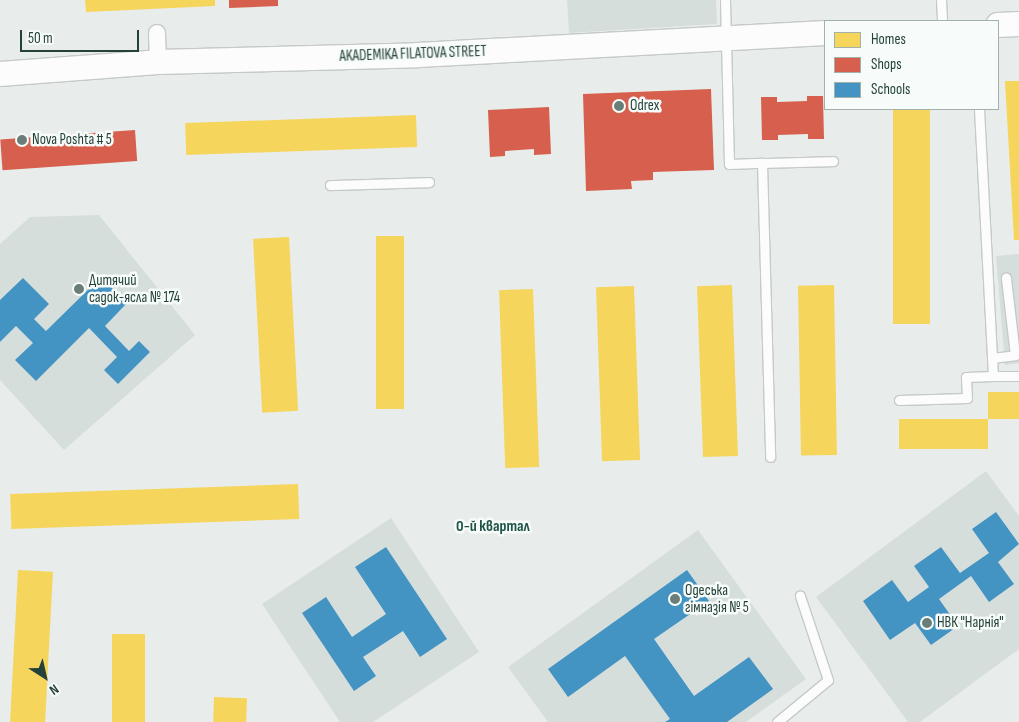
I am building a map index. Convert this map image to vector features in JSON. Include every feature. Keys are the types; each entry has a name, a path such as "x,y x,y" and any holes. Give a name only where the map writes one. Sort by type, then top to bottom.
{"main road":[{"path":"999,25 1019,24"},
{"name":"AKADEMIKA FILATOVA STREET","path":"0,74 158,62 418,55 824,33"}],"street":[{"path":"157,33 158,62"}],"lane":[{"path":"725,0 729,164 833,161"},
{"path":"941,0 942,20"},
{"path":"979,110 993,376"},
{"path":"762,163 770,456"},
{"path":"330,184 429,182"},
{"path":"992,358 1015,355 1006,278"},
{"path":"899,400 967,398 966,378 1019,376"},
{"path":"777,722 828,680 800,596"}],"shaded area":[{"path":"567,0 716,0 717,24 569,33"},
{"name":"Дитячий садок-ясла № 174","path":"99,215 195,335 64,450 0,380 0,244 30,217"},
{"path":"1019,254 1019,363 1005,365 996,256"},
{"name":"НВК \"Нарнія\"","path":"986,471 1019,516 1019,649 920,722 908,722 816,597"},
{"path":"391,518 479,652 373,722 340,722 262,604"},
{"name":"Одеська гімназія № 5","path":"698,530 806,679 746,722 548,722 508,667"}],"building: Homes":[{"path":"85,0 215,0 215,6 86,12"},
{"path":"1005,81 1019,81 1019,240 1014,240"},
{"path":"893,110 930,110 930,324 893,324"},
{"path":"416,115 417,147 186,155 185,123"},
{"path":"376,236 404,236 404,409 376,409"},
{"path":"289,237 298,411 262,413 253,239"},
{"path":"732,285 738,456 703,457 697,286"},
{"path":"834,285 837,455 801,456 798,286"},
{"path":"634,286 640,460 602,461 596,287"},
{"path":"533,289 539,467 505,468 499,290"},
{"path":"988,392 1019,392 1019,419 988,419"},
{"path":"899,419 988,419 988,449 899,449"},
{"path":"298,484 299,519 11,529 10,494"},
{"path":"18,570 53,572 45,722 10,722"},
{"path":"112,634 145,634 145,722 112,722"},
{"path":"214,697 247,698 246,722 213,722"}],"building: Shops":[{"path":"229,0 278,0 278,6 229,8"},
{"path":"711,89 714,170 653,172 653,180 631,181 632,189 586,191 583,94"},
{"path":"807,96 823,96 824,139 808,139 808,134 778,135 778,140 762,140 761,97 777,97 777,102 807,101"},
{"path":"549,107 551,154 534,155 534,149 505,151 505,156 490,157 488,110"},
{"path":"135,130 137,161 2,170 0,139"}],"building: Schools":[{"path":"101,277 127,303 105,326 129,351 139,341 150,352 118,384 104,370 117,357 89,328 36,381 15,360 33,343 16,326 0,342 0,300 23,278 49,304 34,319 46,331"},
{"path":"996,512 1019,544 998,562 1014,584 989,602 971,576 939,599 958,626 931,645 915,623 890,640 863,601 892,580 908,602 929,587 914,566 941,547 960,573 989,553 972,529"},
{"path":"386,547 447,639 420,657 403,631 363,657 376,676 354,691 302,613 326,597 352,637 386,614 355,567"},
{"path":"687,570 709,601 654,639 694,696 749,657 773,689 727,722 665,722 670,719 625,656 568,697 548,669"}],"place":[{"name":"Odrex","path":"619,106"},
{"name":"Nova Poshta # 5","path":"22,140"},
{"name":"Дитячий садок-ясла № 174","path":"79,289"},
{"name":"Одеська гімназія № 5","path":"675,599"},
{"name":"НВК \"Нарнія\"","path":"927,623"}],"district":[{"name":"0-й квартал","path":"493,527"}]}
